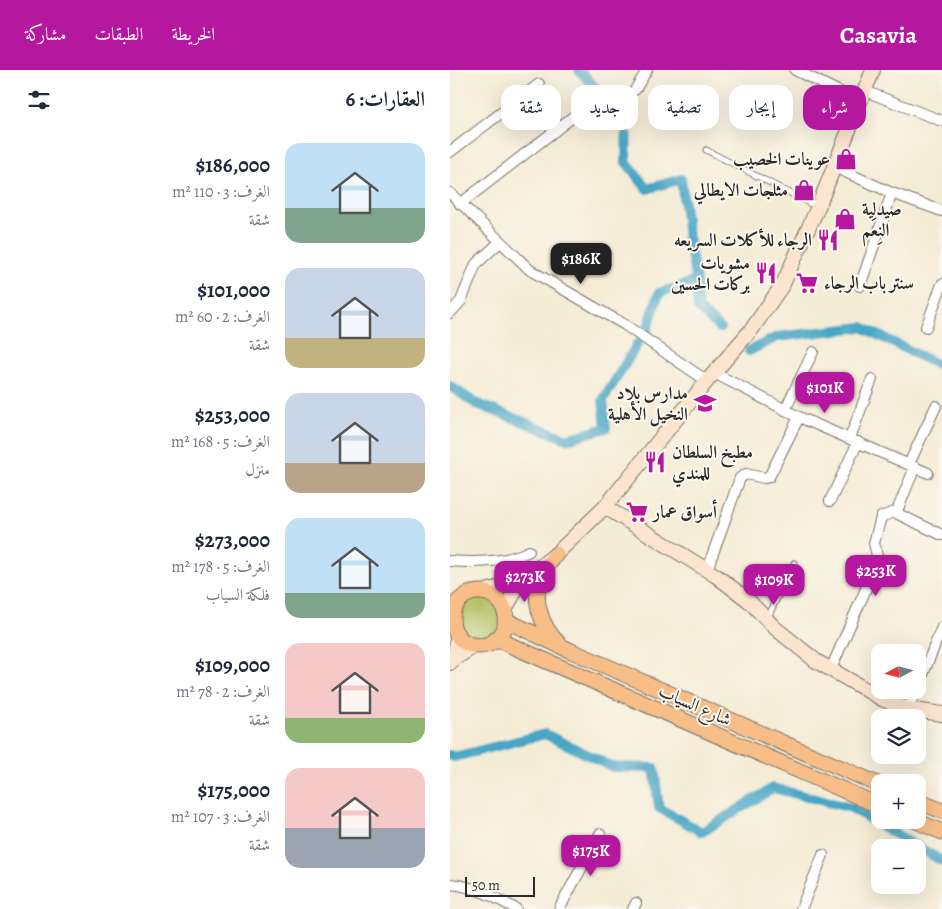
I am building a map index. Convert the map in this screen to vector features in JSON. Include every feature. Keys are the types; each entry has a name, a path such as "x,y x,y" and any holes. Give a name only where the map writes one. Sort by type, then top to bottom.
{"main road":[{"path":"866,88 873,70"},
{"path":"521,581 505,615 502,630 496,639 483,645 476,645 463,640 454,630 451,616 457,603 456,595 483,592 521,581 556,554 605,506 710,377 752,329 783,284 818,207 849,130"},
{"path":"605,506 707,570 748,600 797,647 882,699 908,709"},
{"path":"556,554 542,574 537,592 544,623 562,647"},
{"path":"483,592 496,598 505,615"},
{"name":"شارع السياب","path":"505,615 562,647 871,781"},
{"path":"452,661 458,635"},
{"name":"شارع السياب","path":"496,639 871,802"},
{"path":"452,661 476,645"},
{"path":"926,712 942,714"},
{"path":"926,805 942,812"},
{"path":"926,825 942,832"}],"street":[{"path":"638,85 647,70"},
{"path":"795,70 834,85"},
{"path":"450,152 539,84"},
{"path":"866,97 942,121"},
{"path":"460,204 571,118"},
{"path":"834,167 892,193 942,211"},
{"path":"450,193 530,270 710,377 928,473"},
{"path":"860,286 892,193"},
{"path":"450,313 461,301 476,264 500,242"},
{"path":"926,327 942,284"},
{"path":"785,410 813,352"},
{"path":"830,501 854,440 872,380"},
{"path":"897,511 912,466 936,406"},
{"path":"707,570 740,478 746,474 764,478 769,477 798,417"},
{"path":"897,511 898,514 942,535"},
{"path":"831,669 875,568 878,556 874,543 881,517 897,511"},
{"path":"450,560 492,561 529,551"},
{"path":"926,667 942,627"},
{"path":"908,709 912,699"},
{"path":"559,909 600,834"},
{"path":"801,909 823,855"},
{"path":"450,884 466,886 494,897 516,909"}],"lane":[{"path":"706,150 818,207"},
{"path":"767,620 794,563"}],"green space":[{"path":"483,597 491,600 497,606 500,618 497,630 491,636 475,639 467,636 461,630 458,614 461,606 467,600"}],"waterway":[{"path":"579,70 627,121 626,162 647,189 681,179 688,237 696,281 698,308 720,328"},
{"path":"647,330 659,293 696,281"},
{"path":"749,351 777,337 862,327 942,367"},
{"path":"450,386 475,403 567,439 606,428 603,400 638,343"},
{"path":"450,755 454,757 545,734 613,767 654,768 659,808 702,832 773,788 851,808 942,861"}],"place":[{"name":"عوينات الخصيب","path":"846,159"},
{"name":"مثلجات الايطالي","path":"804,190"},
{"name":"صيدلية النِعَم","path":"845,219"},
{"name":"الرجاء للأكلات السريعه","path":"828,240"},
{"name":"مشويات بركات الحسين","path":"766,273"},
{"name":"سنتر باب الرجاء","path":"807,283"},
{"name":"مدارس بلاد النخيل الأهلية","path":"705,403"},
{"name":"مطبخ السلطان للمندي","path":"655,462"},
{"name":"أسواق عمار","path":"637,512"}]}
